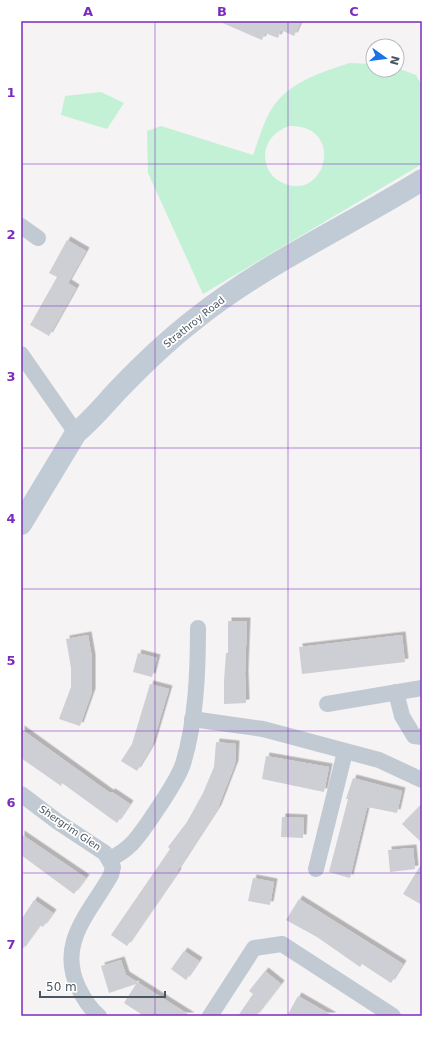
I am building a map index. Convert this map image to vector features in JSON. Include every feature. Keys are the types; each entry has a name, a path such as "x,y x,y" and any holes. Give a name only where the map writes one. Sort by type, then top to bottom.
{"street":[{"name":"Strathroy Road","path":"21,524 76,433 89,422 118,390 165,345 194,320 232,292 282,261 422,180"},
{"path":"21,226 38,238"},
{"path":"21,354 76,433"},
{"path":"110,859 133,844 161,804 182,765 192,719 198,659 198,628"},
{"path":"327,704 422,688"},
{"path":"396,692 402,716 414,736 422,737"},
{"path":"192,719 263,729 345,752 380,760 422,780"},
{"path":"316,869 345,752"},
{"name":"Shergrim Glen","path":"21,794 64,826 100,848 110,859 112,867 111,875 77,932 71,947 72,966 76,983 85,1001 99,1016"},
{"path":"210,1016 254,948 282,944 389,1015"}],"green space":[{"path":"350,63 365,64 365,78 405,78 405,71 416,75 422,86 422,164 203,294 148,173 147,131 161,126 253,155 266,119 279,99 286,92 303,81","holes":["289,126 307,129 318,136 323,148 324,160 319,172 311,181 300,186 285,184 274,177 269,171 266,164 266,150 271,138 276,133"]},
{"path":"101,92 124,103 107,129 61,115 65,96"}],"building":[{"path":"218,21 301,21 294,36 281,30 278,38 265,33 262,40"},
{"path":"67,240 86,251 68,283 76,288 49,336 30,325 57,277 49,273"},
{"path":"228,621 247,621 245,673 246,703 224,704 226,653 228,653"},
{"path":"88,635 92,658 92,692 80,726 59,719 71,687 71,668 66,639"},
{"path":"402,635 405,662 302,674 299,647"},
{"path":"138,653 157,658 152,677 133,672"},
{"path":"150,684 169,689 152,746 137,771 121,761 132,744"},
{"path":"21,729 110,793 112,792 130,804 117,823 62,783 61,786 21,758"},
{"path":"216,742 236,744 235,764 218,808 177,871 178,872 127,946 111,935 170,849 168,847 187,822 203,793 214,767"},
{"path":"266,756 329,767 324,792 262,779"},
{"path":"353,778 402,791 397,813 367,807 350,878 329,872 348,799 346,799"},
{"path":"422,804 422,843 402,824"},
{"path":"282,817 304,818 303,838 281,837"},
{"path":"21,834 86,878 74,894 21,855"},
{"path":"413,848 415,869 390,872 388,850"},
{"path":"422,863 422,905 403,894"},
{"path":"253,878 274,882 270,905 248,901"},
{"path":"299,899 403,964 391,983 362,964 360,967 317,937 286,920"},
{"path":"34,900 53,913 43,927 40,925 21,951 21,920"},
{"path":"184,951 199,961 186,980 171,969"},
{"path":"121,960 126,975 191,1016 144,1016 124,1003 136,984 109,993 101,966"},
{"path":"265,971 281,984 256,1016 238,1016 253,994 249,991"},
{"path":"298,996 333,1016 287,1016"}]}
